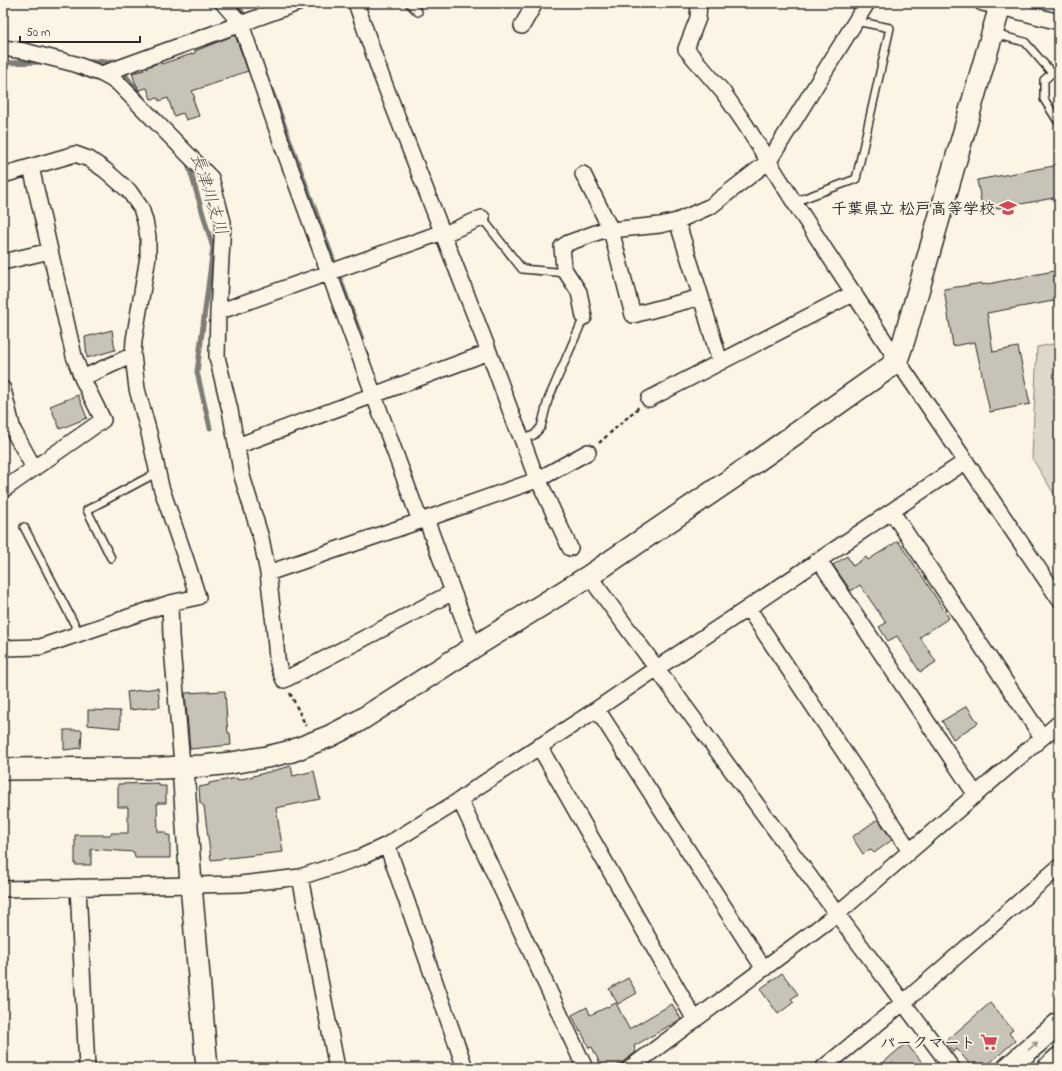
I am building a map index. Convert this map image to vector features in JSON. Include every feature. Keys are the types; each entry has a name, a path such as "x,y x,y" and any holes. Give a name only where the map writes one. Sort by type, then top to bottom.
{"street":[{"path":"223,3 241,24 284,150 374,395 474,647"},
{"path":"102,74 298,3"},
{"path":"356,3 382,75 489,352 512,418 538,480 570,548"},
{"path":"699,3 698,18 686,48 723,92 897,360 1059,599"},
{"path":"584,317 579,292 564,269 562,247 568,243 600,231 660,225 678,220 711,206 769,161 867,3"},
{"path":"3,769 183,768 231,764 292,751 330,736 359,720 589,576 740,473 890,367 897,360 906,332 992,33 994,4 1059,22"},
{"path":"522,26 530,6"},
{"path":"3,48 24,51 75,64 102,74 118,83 211,178 223,222 217,357 237,446 242,476 261,538 268,573 277,659 284,680 453,592"},
{"path":"3,175 75,154 89,159 105,170 129,190 141,208 148,237 148,257 134,340 133,354 137,389 161,487 198,597 170,604 40,647 3,648"},
{"path":"3,490 103,420 82,378 74,356 32,167"},
{"path":"583,174 611,230 633,315 701,297"},
{"path":"218,312 482,218"},
{"path":"678,220 720,362"},
{"path":"3,262 50,251"},
{"path":"648,399 854,293"},
{"path":"237,446 489,352"},
{"path":"82,378 133,354"},
{"path":"3,389 13,430 34,468"},
{"path":"268,573 538,480 588,452"},
{"path":"3,890 241,884 300,877 361,857 387,845 460,800 966,461"},
{"path":"892,512 1042,737"},
{"path":"819,560 976,795"},
{"path":"589,576 952,1068"},
{"path":"170,604 171,636 207,1068"},
{"path":"748,608 910,851"},
{"path":"597,709 764,969"},
{"path":"630,1068 838,914 1059,723"},
{"path":"539,746 695,1020"},
{"path":"460,800 585,1068"},
{"path":"387,845 465,1068"},
{"path":"823,1068 904,1002 1059,867"},
{"path":"300,877 337,1068"},
{"path":"78,887 87,1068"},
{"path":"1008,1068 1059,1023"},
{"path":"1048,1068 1059,1058"}],"lane":[{"path":"409,3 418,12"},
{"path":"794,202 856,179 890,28 856,21"},
{"path":"992,33 1025,42 1056,73 1044,80 1044,100 1059,121"},
{"path":"482,218 522,269 567,272"},
{"path":"522,439 534,435 541,427 548,400 584,317"},
{"path":"111,558 87,510 158,472"},
{"path":"24,527 79,634"}],"path":[{"path":"588,452 648,399"},
{"path":"284,680 309,732"}],"shaded area":[{"path":"1059,343 1059,502 1032,458 1037,347"}],"building":[{"path":"235,35 248,71 192,91 199,116 186,120 183,113 174,116 168,98 159,101 158,98 151,99 147,88 138,90 132,73 148,69 147,67 161,62 161,64 195,53 195,51"},
{"path":"1059,165 1059,197 983,211 977,180"},
{"path":"1059,270 1059,300 987,313 993,352 1018,347 1030,404 990,412 975,342 953,346 944,289 982,283 982,285"},
{"path":"112,330 115,350 87,358 85,337"},
{"path":"78,395 87,418 60,429 50,406"},
{"path":"898,541 949,618 920,637 936,662 920,672 897,636 888,641 879,627 886,623 860,585 851,591 833,565 847,556 853,566 866,557 868,560"},
{"path":"158,688 160,707 129,710 127,692"},
{"path":"225,691 228,733 230,733 231,745 190,749 185,693"},
{"path":"967,706 978,723 953,739 942,721"},
{"path":"88,710 120,711 120,728 88,725"},
{"path":"64,730 82,730 81,748 64,750"},
{"path":"291,766 293,776 314,771 320,799 276,808 283,852 211,860 204,806 200,803 199,787 209,785 209,783 237,778 238,780"},
{"path":"159,783 159,786 166,786 166,803 157,803 158,832 166,832 166,835 170,835 170,858 135,858 134,852 91,849 91,865 75,865 75,835 111,835 111,833 128,833 128,807 118,807 118,784"},
{"path":"878,819 892,840 874,853 870,849 863,854 852,837"},
{"path":"782,973 798,994 791,999 794,1002 778,1014 760,989"},
{"path":"628,978 637,993 618,1004 609,989"},
{"path":"616,1003 629,1029 672,1004 681,1019 634,1046 636,1052 623,1063 612,1068 602,1068 592,1047 589,1048 572,1015 587,1007 590,1015"},
{"path":"990,1003 1013,1030 1009,1033 1015,1041 984,1068 973,1068 957,1049 953,1052 945,1042"},
{"path":"906,1043 927,1068 877,1068"}],"waterway":[{"path":"235,3 243,13 246,20"},
{"name":"長津川支川","path":"84,62 115,61 144,100"},
{"path":"3,63 44,62"},
{"path":"270,86 362,339"},
{"name":"長津川支川","path":"187,160 213,248 197,372 210,428"}],"place":[{"name":"千葉県立 松戸高等学校","path":"1008,208"},
{"name":"パークマート","path":"989,1042"}]}
